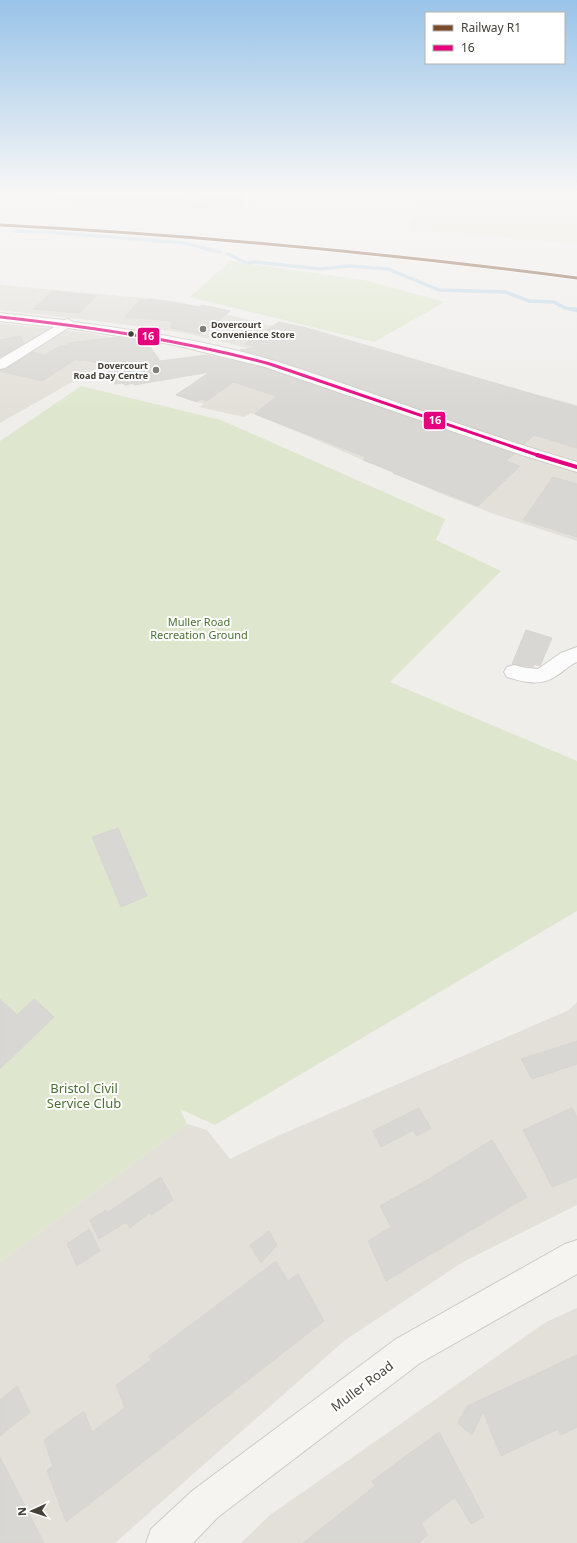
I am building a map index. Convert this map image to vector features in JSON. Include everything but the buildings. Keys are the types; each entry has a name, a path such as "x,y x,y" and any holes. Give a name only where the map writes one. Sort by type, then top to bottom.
{"main road":[{"name":"Muller Road","path":"165,1543 205,1504 408,1351 577,1256"}],"street":[{"path":"0,317 68,324 144,335 236,354 270,364 527,452 577,467"},
{"path":"0,365 68,324"},
{"path":"514,672 530,676 544,675 577,654"}],"shaded area":[{"path":"0,285 176,301 577,405 577,541 494,514 439,493 251,413 244,417 199,407 204,404 175,395 252,349 185,333 0,310"},
{"path":"0,323 88,333 141,343 0,423"},
{"path":"577,1002 577,1205 463,1262 344,1341 115,1543 0,1543 0,1262 187,1124 207,1130 230,1159 273,1138 569,1010"},
{"path":"577,1308 577,1543 241,1543 270,1515 546,1322"}],"green space":[{"path":"224,266 265,266 364,280 445,302 374,342 190,297"},
{"name":"Muller Road Recreation Ground","path":"81,386 221,420 445,519 436,540 501,571 390,682 577,761 577,911 215,1125 180,1109 187,1124 0,1262 0,441"}],"waterway":[{"path":"292,266 320,269 349,266"},
{"path":"349,266 388,269 439,290 505,292 529,301 554,302 565,308 577,310 572,309"}],"rail line":[{"name":"R1","path":"481,266 577,278"}],"transit line":[{"name":"16","path":"0,317 136,334 237,355 270,364 527,452 577,467"}],"place":[{"name":"Dovercourt Convenience Store","path":"203,329"},
{"name":"Dovercourt Road Day Centre","path":"156,370"}],"park label":[{"name":"Bristol Civil Service Club","path":"84,1096"}]}
